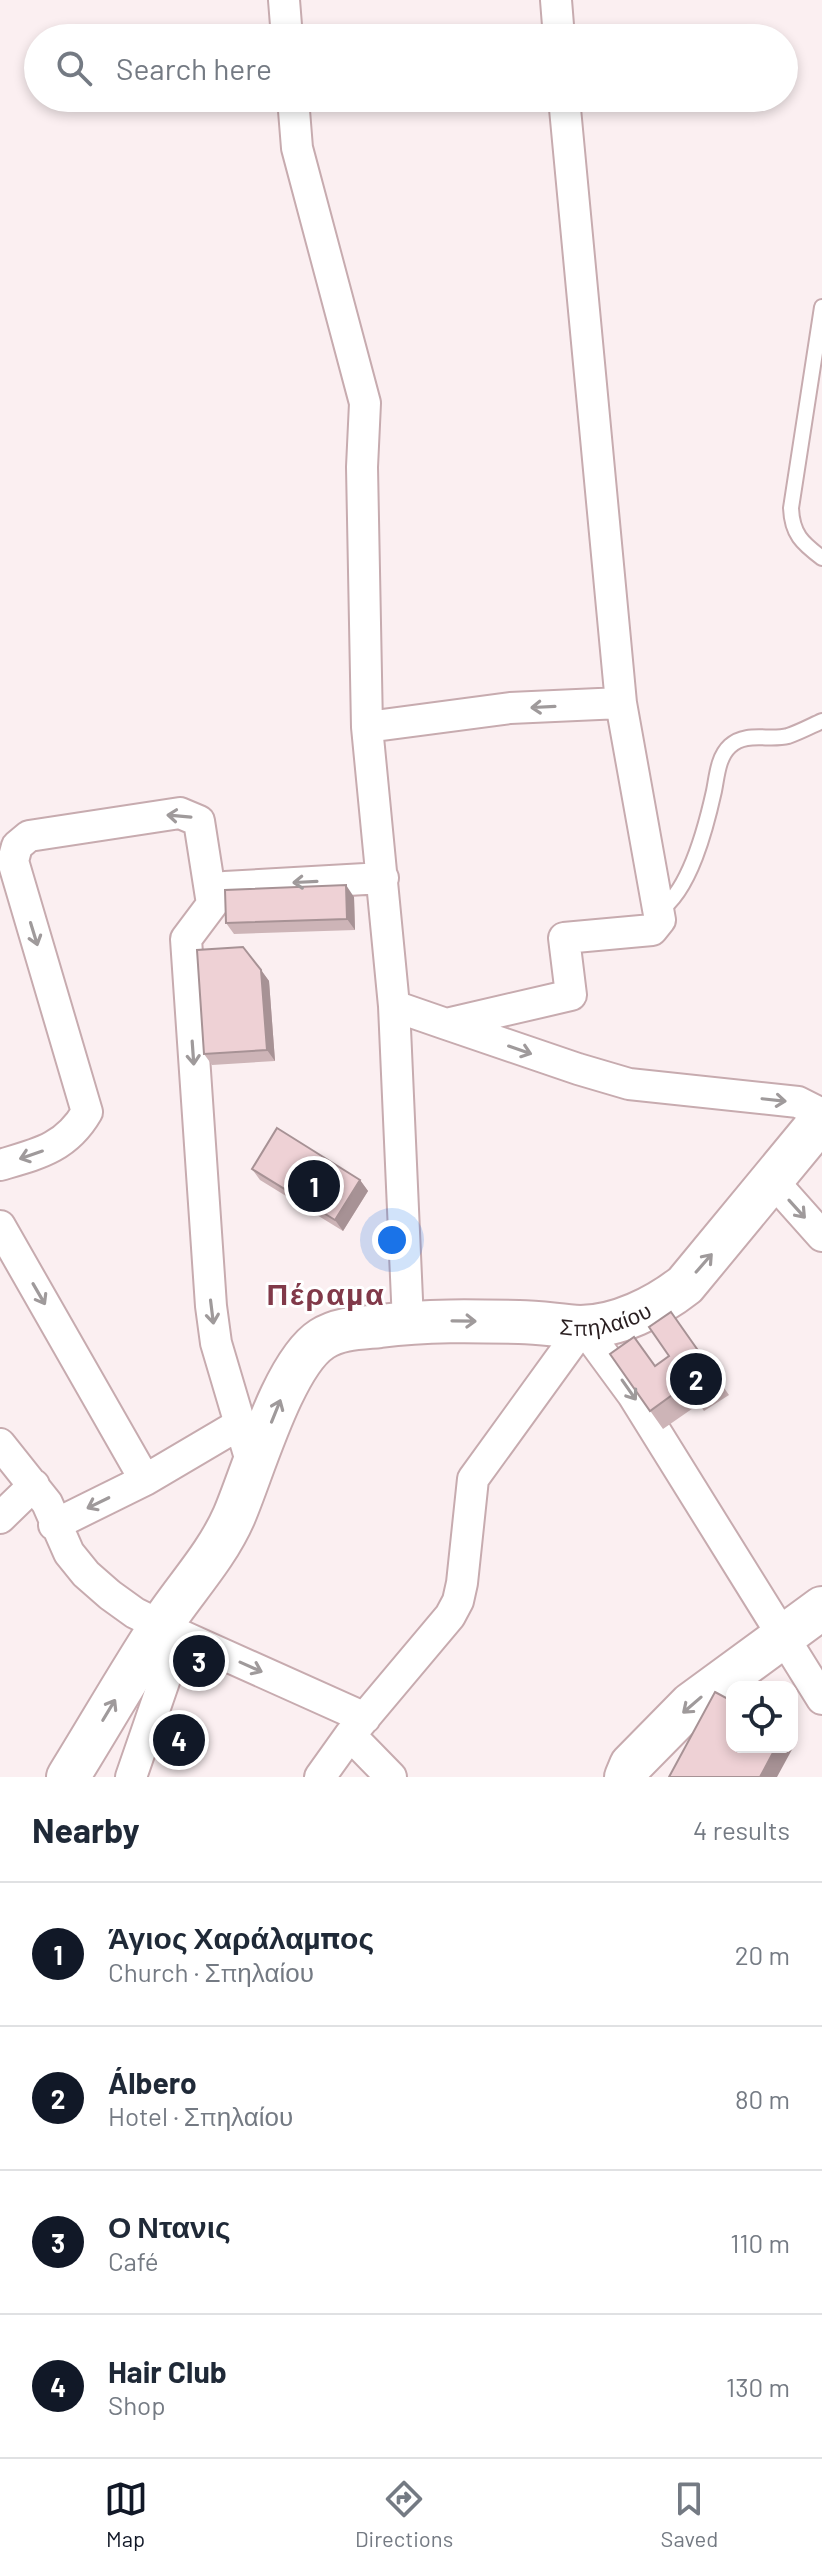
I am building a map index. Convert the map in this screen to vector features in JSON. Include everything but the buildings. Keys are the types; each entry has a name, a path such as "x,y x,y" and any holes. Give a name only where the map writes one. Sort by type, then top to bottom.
{"street":[{"path":"284,0 286,24"},
{"path":"556,0 558,24"},
{"path":"294,112 297,148 365,403 362,467 367,727 394,1006 408,1322"},
{"path":"446,1024 571,995 564,938 652,930 660,920 621,703 565,112"},
{"path":"367,727 510,708 621,703"},
{"path":"0,1165 56,1147 78,1129 87,1112 13,861 17,846 29,836 180,813 189,815 199,821 212,904"},
{"path":"68,1777 171,1630 233,1519 253,1468 216,1343 211,1306 186,939 225,887 383,878"},
{"path":"394,1006 629,1084 798,1102 822,1116"},
{"name":"Σπηλαίου","path":"253,1468 291,1374 309,1350 322,1339 344,1330 408,1322 525,1322 583,1327 626,1317 665,1301 685,1285 773,1181 822,1116"},
{"path":"773,1181 822,1236"},
{"path":"0,1226 145,1480"},
{"path":"320,1777 358,1726 450,1616 462,1583 473,1479 583,1327 633,1395 822,1699"},
{"path":"54,1525 145,1480 240,1424"},
{"path":"0,1444 47,1503 54,1525 69,1553 86,1574 135,1613 358,1726 391,1777"},
{"path":"0,1518 34,1485"},
{"path":"626,1777 631,1765 691,1704 822,1608"},
{"path":"131,1777 171,1630"}],"lane":[{"path":"822,307 791,521 801,542 822,558"},
{"path":"658,911 669,904 681,889 699,843 719,763 730,745 750,737 769,739 790,735 822,721"}],"place":[{"name":"Άγιος Χαράλαμπος","path":"314,1186"},
{"name":"Álbero","path":"696,1379"},
{"name":"Ο Ντανις","path":"199,1661"},
{"name":"Hair Club","path":"179,1740"}],"district":[{"name":"Πέραμα","path":"326,1293"}]}
